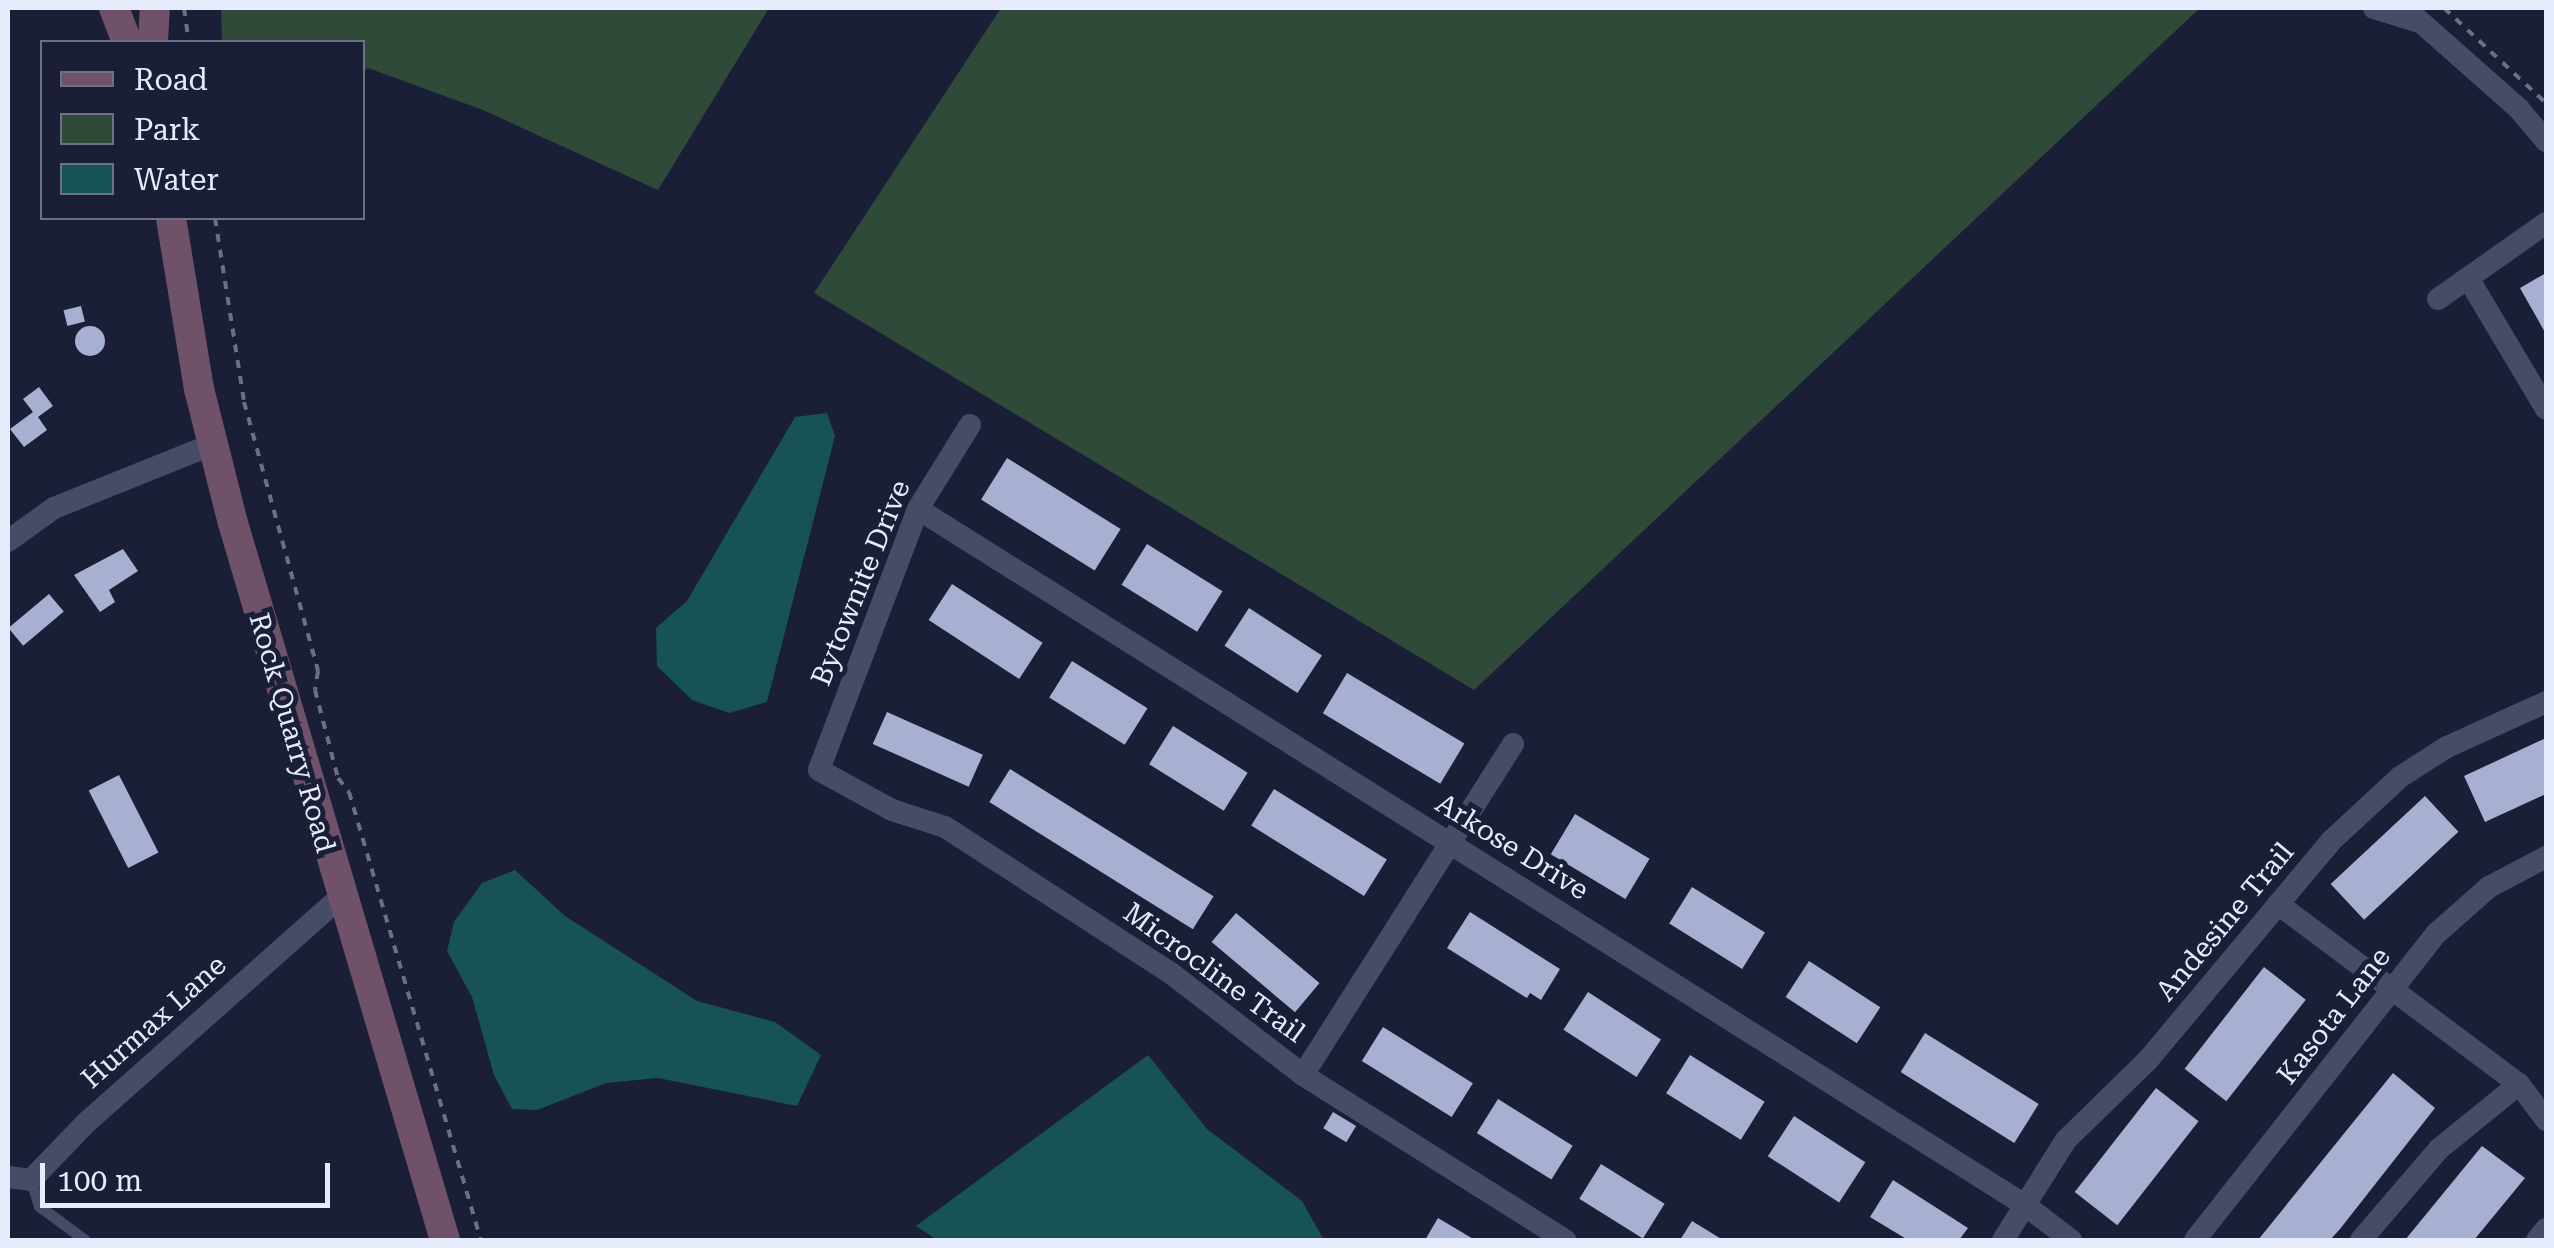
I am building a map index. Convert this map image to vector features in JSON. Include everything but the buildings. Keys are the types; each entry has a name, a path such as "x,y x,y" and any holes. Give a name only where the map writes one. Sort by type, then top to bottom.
{"main road":[{"path":"114,8 126,40"},
{"path":"153,40 155,8"},
{"name":"Rock Quarry Road","path":"171,220 213,444 339,898 445,1240"}],"street":[{"path":"2374,8 2410,14 2519,109 2546,141"},
{"path":"2438,299 2546,223"},
{"path":"2468,278 2546,408"},
{"name":"Bytownite Drive","path":"820,770 918,509 970,425"},
{"path":"8,541 54,508 213,444"},
{"name":"Arkose Drive","path":"918,509 2024,1205 2071,1240"},
{"name":"Andesine Trail","path":"2003,1240 2066,1140 2148,1060 2330,841 2400,777 2447,747 2546,702"},
{"path":"1303,1075 1513,744"},
{"name":"Microcline Trail","path":"820,770 892,810 946,828 1172,974 1303,1075 1565,1240"},
{"name":"Kasota Lane","path":"2195,1240 2437,933 2489,888 2546,857"},
{"name":"Hurmax Lane","path":"32,1180 86,1122 339,898"},
{"path":"2278,904 2388,992 2519,1084 2546,1120"},
{"path":"2361,1240 2438,1148 2519,1084"},
{"path":"8,1177 32,1180"},
{"path":"2537,1240 2546,1228"}],"lane":[{"path":"32,1180 39,1206 85,1240"}],"path":[{"path":"184,8 189,40"},
{"path":"2444,8 2546,104"},
{"path":"215,220 244,402 318,671 316,690 338,778 349,792 481,1240"}],"green space":[{"path":"221,8 769,8 658,190 483,110 365,70 365,40 222,40"},
{"path":"1001,8 2200,8 1474,690 814,293"}],"water":[{"path":"827,413 835,436 767,702 729,713 692,700 657,666 656,628 687,601 795,417"},
{"path":"515,870 565,916 697,1001 775,1022 821,1055 797,1106 658,1078 606,1083 537,1110 512,1109 494,1075 472,997 447,951 454,922 482,883"},
{"path":"1148,1055 1207,1129 1302,1201 1324,1240 937,1240 916,1226"}]}
